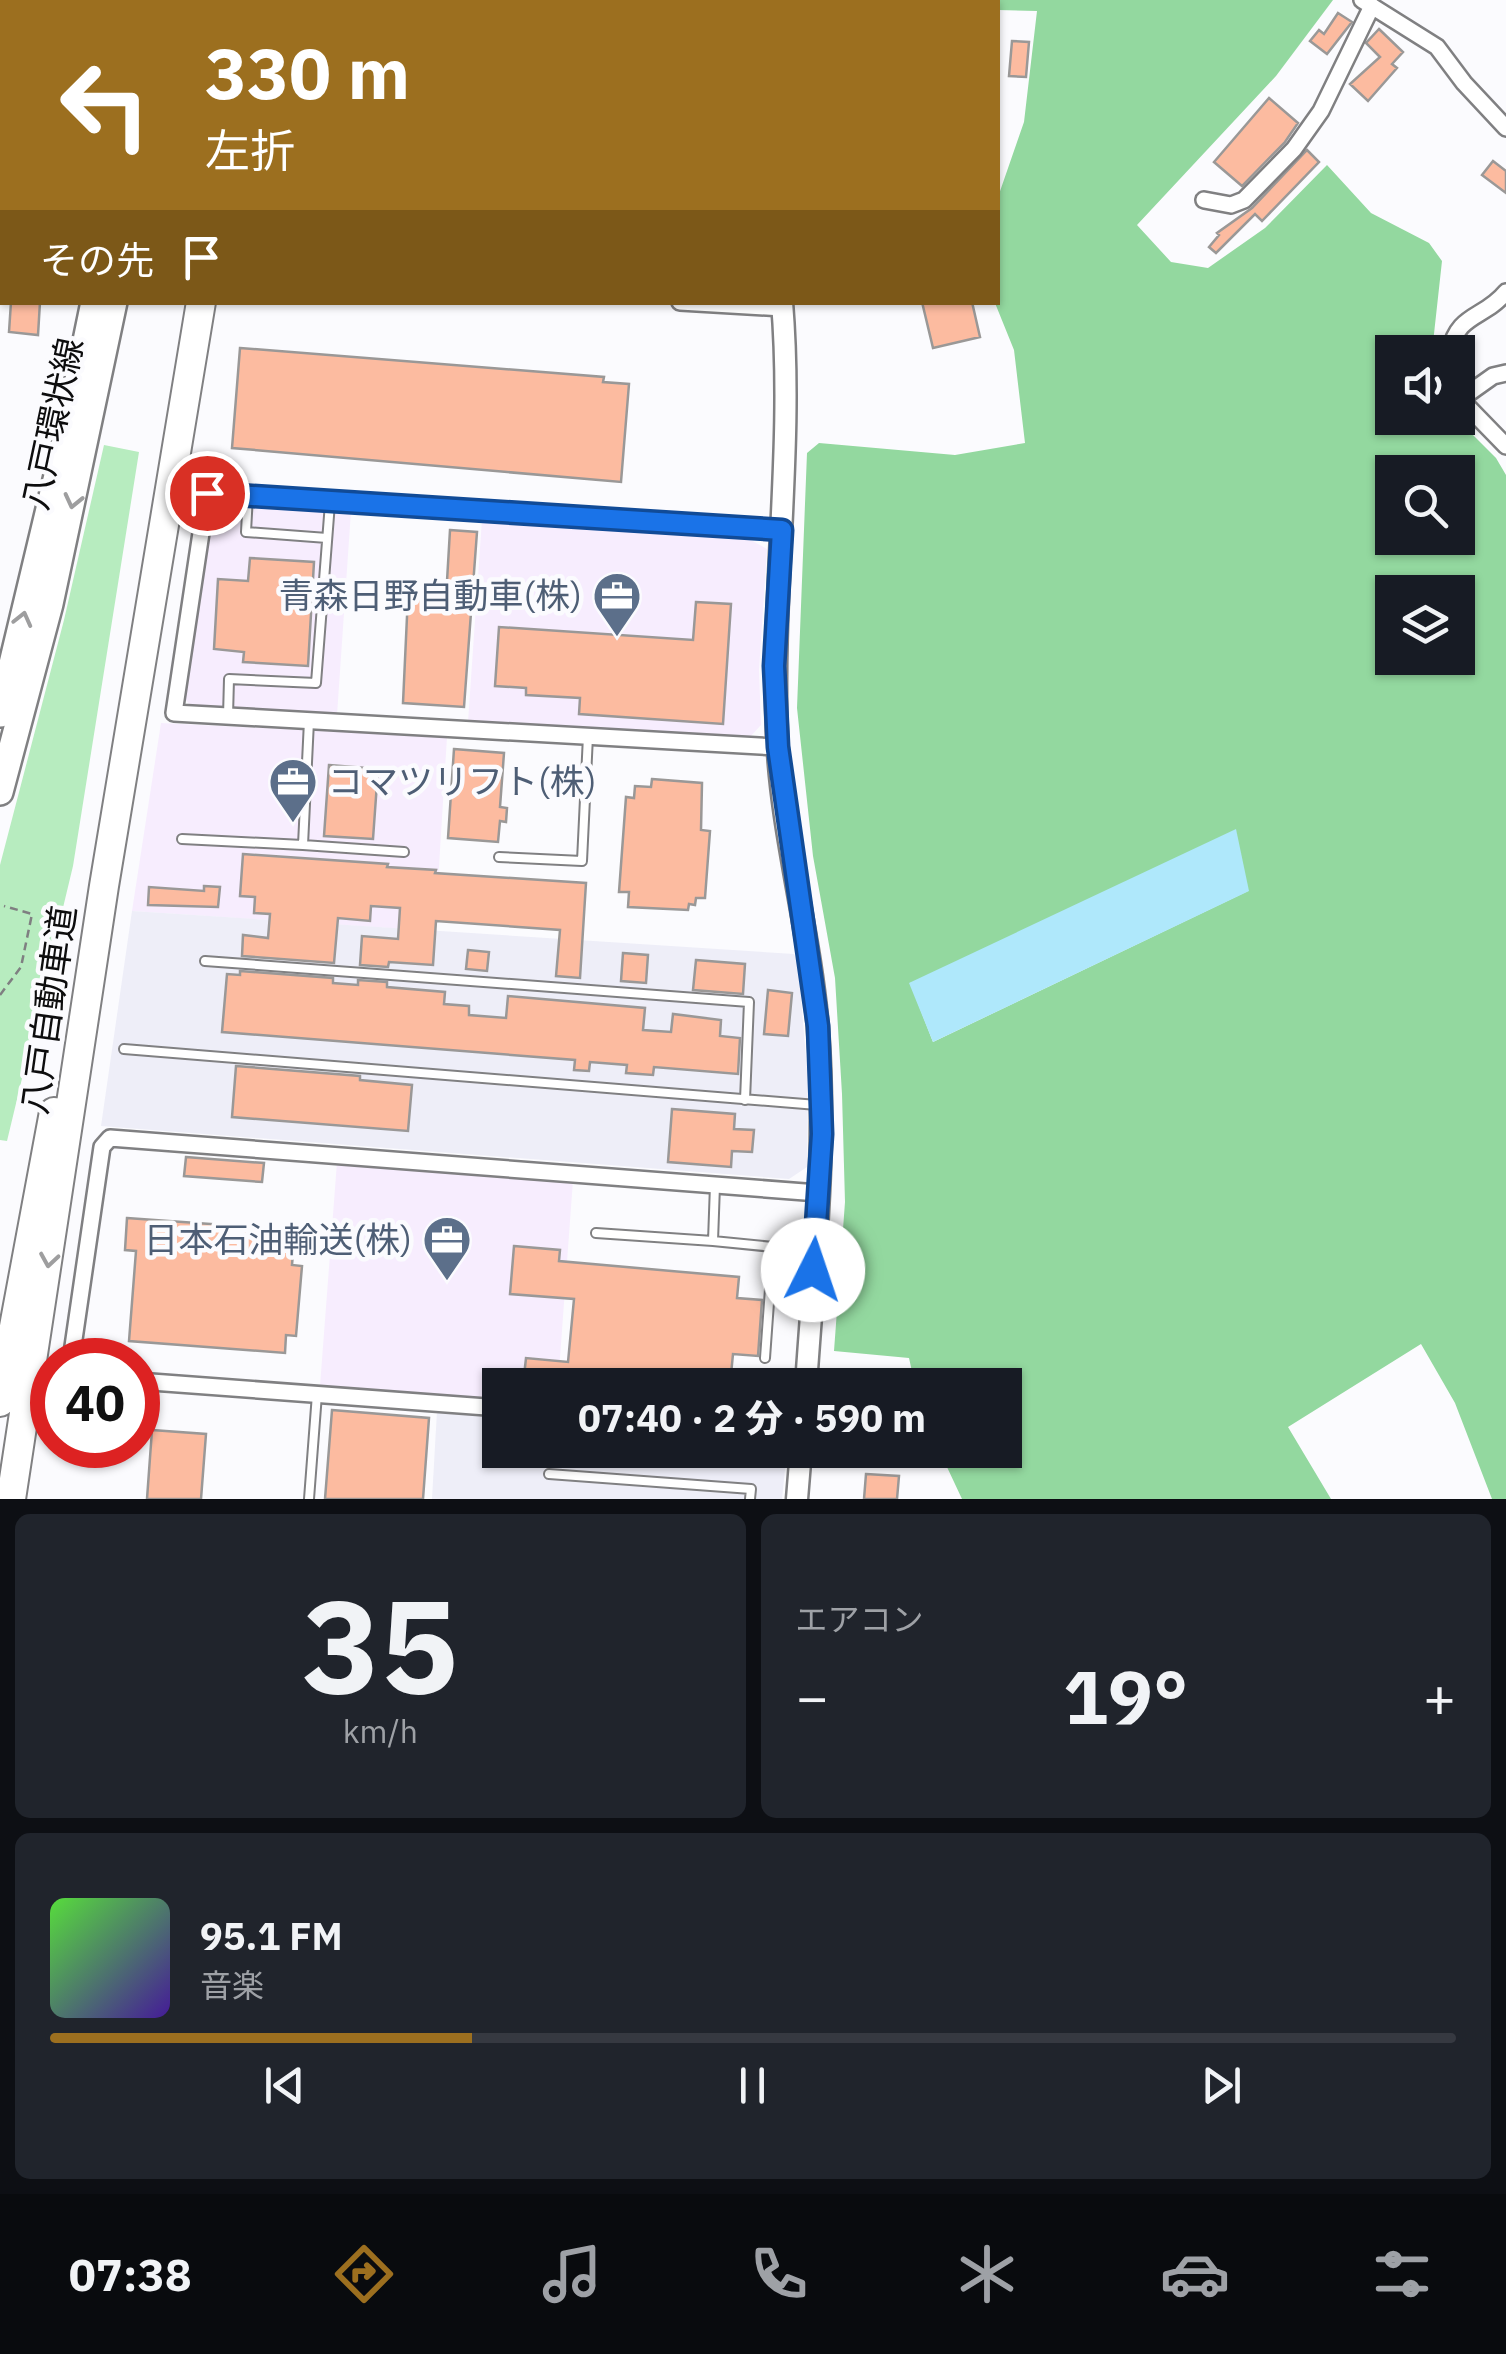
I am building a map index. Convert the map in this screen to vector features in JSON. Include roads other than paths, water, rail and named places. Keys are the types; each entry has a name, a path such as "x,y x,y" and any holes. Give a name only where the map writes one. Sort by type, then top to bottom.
{"highway":[{"name":"八戸自動車道","path":"12,1499 104,886 201,305"},
{"name":"八戸自動車道","path":"0,1402 57,1096 104,886"}],"main road":[{"name":"八戸環状線","path":"0,714 62,456 93,305"},
{"name":"八戸環状線","path":"0,792 50,604 113,305"}],"street":[{"path":"1204,200 1230,205 1244,200 1294,149 1321,112 1367,3 1437,47 1464,84 1506,128"},
{"path":"1453,335 1468,320 1494,306 1506,292"},
{"path":"782,305 787,383 774,666 778,747 818,1026 821,1105 807,1368"},
{"path":"1475,386 1506,373"},
{"path":"1475,411 1506,446"},
{"path":"778,747 174,713 207,493 782,530"},
{"path":"74,1338 102,1147 110,1138 818,1193"},
{"path":"160,1383 482,1407"},
{"path":"796,1499 799,1468"}],"lane":[{"path":"248,495 246,532 327,538"},
{"path":"228,716 229,679 316,683 330,500"},
{"path":"303,845 310,721"},
{"path":"500,857 582,861 588,736"},
{"path":"182,838 404,852"},
{"path":"205,961 749,1002 745,1100"},
{"path":"124,1050 821,1105"},
{"path":"712,1241 715,1185"},
{"path":"596,1233 773,1247 765,1358"},
{"path":"309,1499 318,1394"},
{"path":"548,1474 751,1489 750,1499"}],"water":[{"path":"1236,829 1249,891 933,1042 909,983"}],"place":[{"name":"青森日野自動車(株)","path":"617,638"},
{"name":"コマツリフト(株)","path":"293,824"},
{"name":"日本石油輸送(株)","path":"447,1282"}]}
